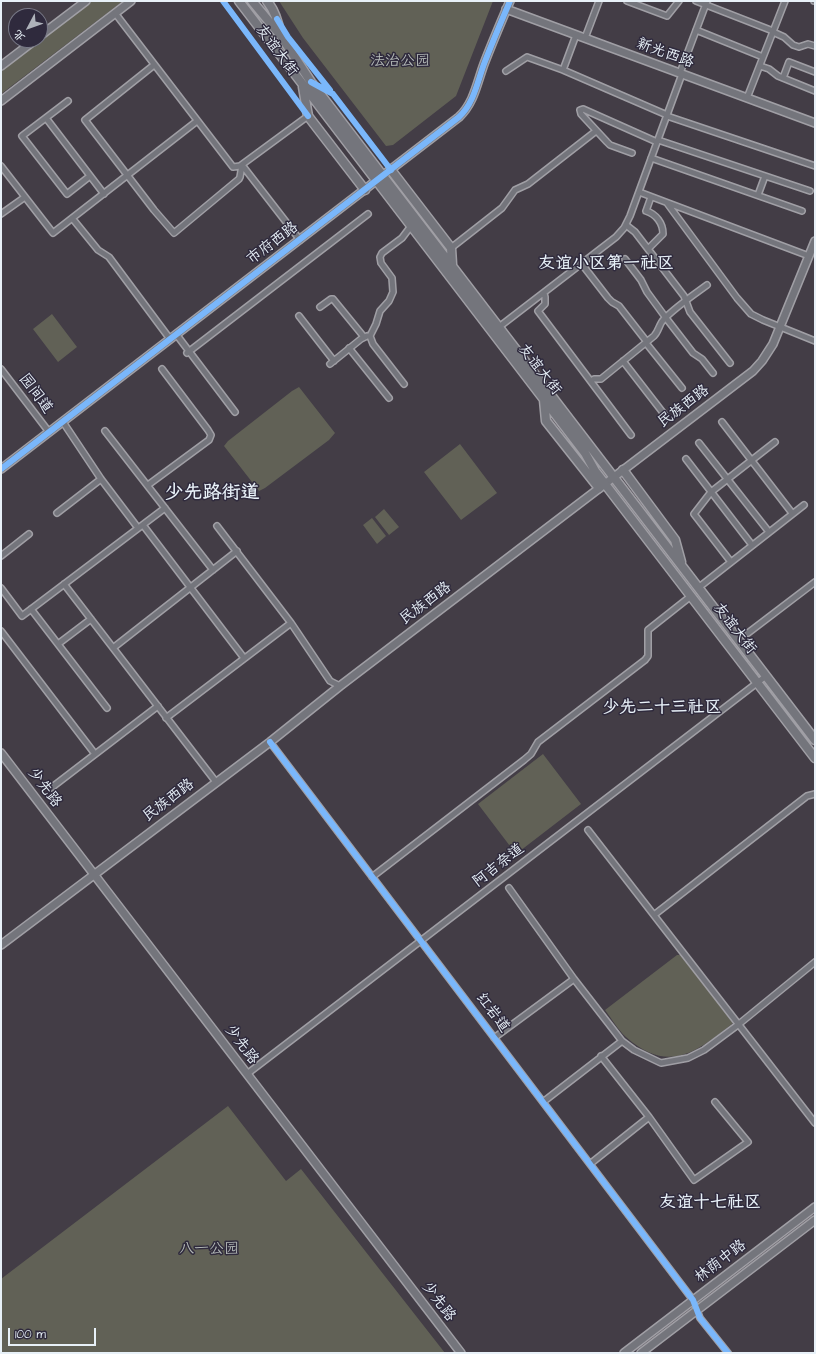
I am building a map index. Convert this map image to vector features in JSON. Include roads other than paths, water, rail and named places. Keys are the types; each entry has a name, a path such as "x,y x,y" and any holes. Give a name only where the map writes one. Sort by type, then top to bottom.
{"main road":[{"path":"48,30 86,1"},
{"path":"1,101 131,1"},
{"name":"友谊大街","path":"239,1 302,84 452,265 500,327 589,451 595,471 602,486 626,511 815,758"},
{"name":"友谊大街","path":"252,1 281,36 311,82 380,178 411,226 543,400 614,477 815,740"},
{"path":"267,1 277,19 281,36"},
{"name":"市府西路","path":"1,469 453,123 466,110 510,1"},
{"name":"新光西路","path":"506,9 815,123"},
{"path":"1,66 25,48"},
{"path":"302,84 308,116 365,190"},
{"path":"391,170 451,248 452,265"},
{"name":"民族西路","path":"1,945 270,742 340,686 753,371 766,356 780,328 815,241"},
{"path":"543,400 546,420 602,486"},
{"path":"623,470 675,540 682,566"},
{"path":"626,511 635,504"},
{"name":"少先路","path":"1,753 461,1353"},
{"name":"林荫中路","path":"624,1353 815,1207"},
{"name":"林荫中路","path":"641,1353 815,1220"}],"street":[{"path":"586,38 600,1"},
{"path":"627,1 667,16 679,1"},
{"path":"696,1 706,3 773,32 784,37 793,45 799,47 808,44 815,46"},
{"path":"747,98 785,1"},
{"path":"500,327 616,237 626,224 652,158 706,3"},
{"path":"115,13 231,165 236,167 242,165 308,116"},
{"path":"696,30 763,57"},
{"path":"563,70 576,35"},
{"path":"506,71 527,57 563,70 667,116 815,166"},
{"path":"783,78 789,62 815,72"},
{"path":"154,65 85,120 154,210 174,233 239,179 242,165"},
{"path":"760,66 769,69 783,78 815,91"},
{"path":"68,101 22,136 67,194 90,176"},
{"path":"632,153 610,145 581,114 581,109 658,141 810,191"},
{"path":"46,118 104,194"},
{"path":"1,166 53,233 197,121"},
{"path":"451,248 502,208 515,190 528,184 596,131"},
{"path":"652,158 802,211"},
{"path":"242,165 300,240"},
{"path":"758,195 764,176"},
{"path":"639,192 809,256"},
{"path":"1,214 25,197"},
{"path":"648,248 663,234 662,226 655,214 646,210 652,197"},
{"path":"667,203 748,311 754,316 780,328 815,341"},
{"path":"188,352 368,214"},
{"path":"72,218 98,250 109,257 236,412"},
{"path":"626,224 635,232 648,248 687,300 690,312 730,363"},
{"path":"299,316 332,362 367,336 376,324 380,311 389,302 394,292 392,278 381,263 380,257 384,251 402,238 411,226"},
{"path":"625,259 666,318 695,354 702,359 713,373"},
{"path":"581,263 608,298 619,306 682,388"},
{"path":"591,381 594,379 601,379 647,342 656,334 662,321 707,285"},
{"path":"544,293 545,304 538,311 631,435"},
{"path":"320,307 333,299 367,336 404,384"},
{"path":"349,348 389,398"},
{"path":"623,361 664,414"},
{"name":"园间道","path":"1,369 49,432"},
{"path":"148,485 209,440 211,436 162,369"},
{"path":"63,422 101,479 138,528"},
{"path":"722,422 792,513"},
{"path":"105,431 213,570"},
{"path":"731,562 694,514 711,492 775,442"},
{"path":"699,443 769,532"},
{"path":"686,459 752,545"},
{"path":"57,512 101,479"},
{"path":"698,588 804,504"},
{"path":"1,588 22,616 165,508"},
{"path":"143,524 244,658"},
{"path":"217,526 291,623 330,681 340,686"},
{"path":"1,556 29,534"},
{"path":"113,648 237,551"},
{"path":"748,633 815,582"},
{"path":"64,584 216,782"},
{"path":"372,877 524,760 531,754 538,742 645,660 648,656 648,630 691,596"},
{"path":"31,609 107,708"},
{"path":"58,644 90,619"},
{"path":"166,718 291,623"},
{"path":"1,631 95,754"},
{"name":"阿吉奈道","path":"247,1074 766,676"},
{"path":"51,788 158,706"},
{"name":"红岩道","path":"270,742 693,1300 700,1318 728,1353"},
{"path":"654,915 807,796 815,794"},
{"path":"588,830 815,1123"},
{"path":"509,888 574,979 622,1041 634,1050 661,1063 688,1058 704,1050 739,1024 815,962"},
{"path":"494,1038 574,979"},
{"path":"543,1102 622,1041"},
{"path":"601,1056 649,1117 694,1180 748,1142 715,1102"},
{"path":"590,1164 649,1117"}],"district":[{"name":"友谊小区第一社区","path":"606,264"},
{"name":"少先路街道","path":"212,494"},
{"name":"少先二十三社区","path":"662,708"},
{"name":"友谊十七社区","path":"710,1203"}],"park label":[{"name":"法治公园","path":"400,62"},
{"name":"八一公园","path":"209,1250"}]}
